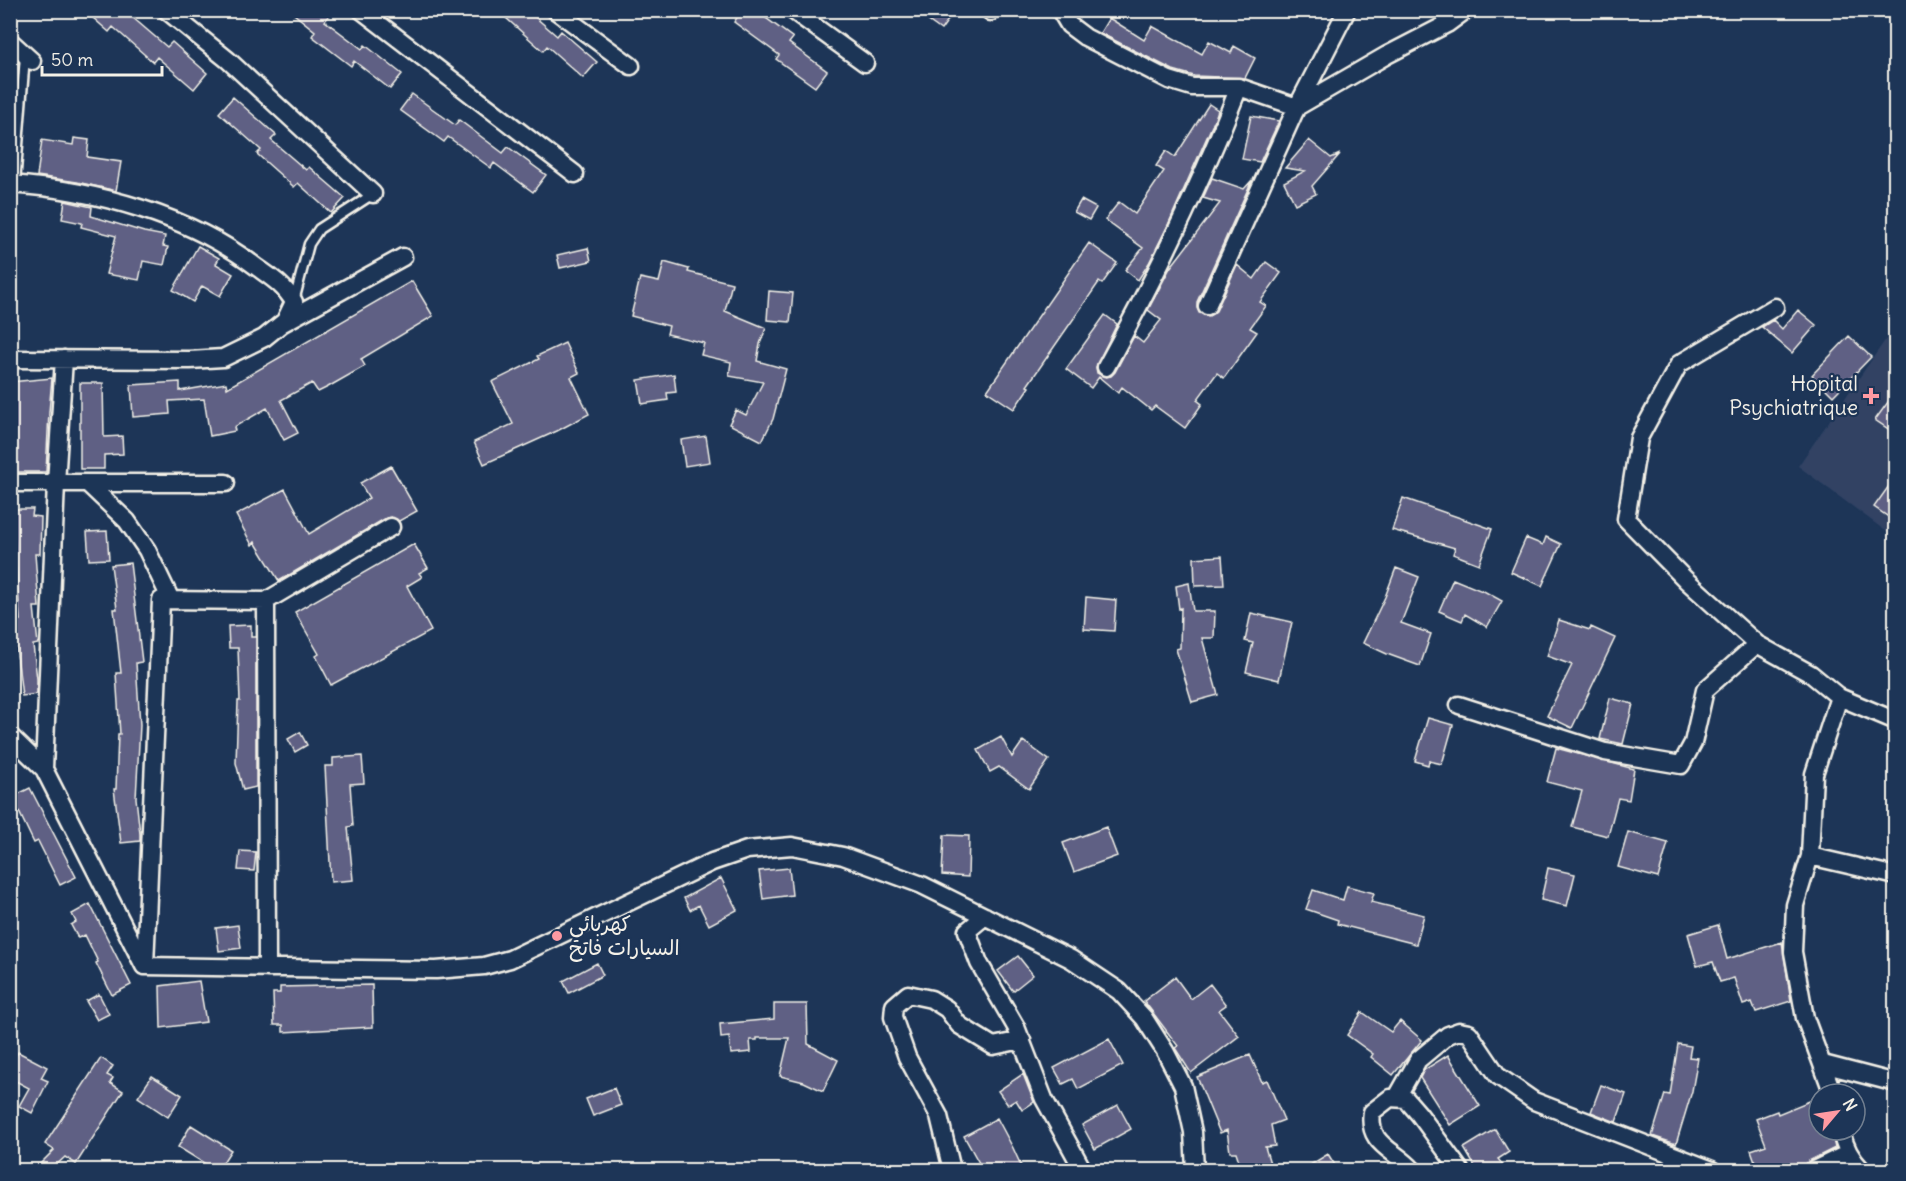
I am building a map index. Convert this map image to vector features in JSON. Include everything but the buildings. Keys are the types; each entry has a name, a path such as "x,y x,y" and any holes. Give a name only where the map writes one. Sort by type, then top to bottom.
{"street":[{"path":"166,10 228,60 373,194"},
{"path":"361,10 575,174"},
{"path":"555,10 631,66"},
{"path":"792,10 865,63"},
{"path":"1060,10 1069,25 1085,37 1169,80 1191,87 1239,87 1297,107 1387,55 1447,24 1466,10"},
{"path":"1207,306 1297,107 1347,10"},
{"path":"10,41 29,58"},
{"path":"1106,367 1136,313 1186,212 1216,146 1239,87"},
{"path":"10,359 190,360 223,358 264,338 285,321 294,302 286,289 246,258 193,229 92,195 13,184"},
{"path":"280,325 403,256"},
{"path":"1775,307 1679,364 1639,438 1626,519 1686,580 1757,644 1811,674 1839,697 1896,721"},
{"path":"44,769 56,483 64,359"},
{"path":"10,483 226,483"},
{"path":"87,483 127,520 147,550 171,600"},
{"path":"144,966 161,600 266,601 391,527"},
{"path":"266,601 267,968"},
{"path":"1459,705 1605,752 1681,765 1693,743 1705,690 1757,644"},
{"path":"1829,1082 1805,1018 1793,952 1795,905 1810,856 1814,774 1839,697"},
{"path":"10,736 44,769 144,966"},
{"path":"144,966 436,970 484,966 510,959 712,862 747,850 792,846 843,856 922,885 1071,959 1119,991 1144,1018 1183,1086 1193,1131 1195,1170"},
{"path":"1810,856 1896,876"},
{"path":"985,916 967,931 979,963 1016,1027 1044,1099 1083,1170"},
{"path":"952,1170 939,1116 908,1057 893,1017 894,1006 908,994 931,999 947,1009 959,1025 993,1046 1022,1040"},
{"path":"1397,1097 1418,1060 1449,1035 1459,1031 1469,1033 1498,1076 1534,1101 1712,1170"},
{"path":"1823,1064 1896,1083"},
{"path":"1413,1170 1381,1143 1371,1130 1372,1112 1384,1101 1397,1097 1406,1099 1460,1170"},
{"path":"1843,1142 1862,1170"},
{"path":"1814,1170 1849,1153"}],"lane":[{"path":"13,184 29,58"},
{"path":"294,302 309,244 319,229 373,194"}],"shaded area":[{"name":"Hopital Psychiatrique","path":"1895,326 1895,538 1798,466"}],"place":[{"name":"Hopital Psychiatrique","path":"1871,396"},
{"name":"كهربائي السيارات فاتح","path":"557,936"}]}
